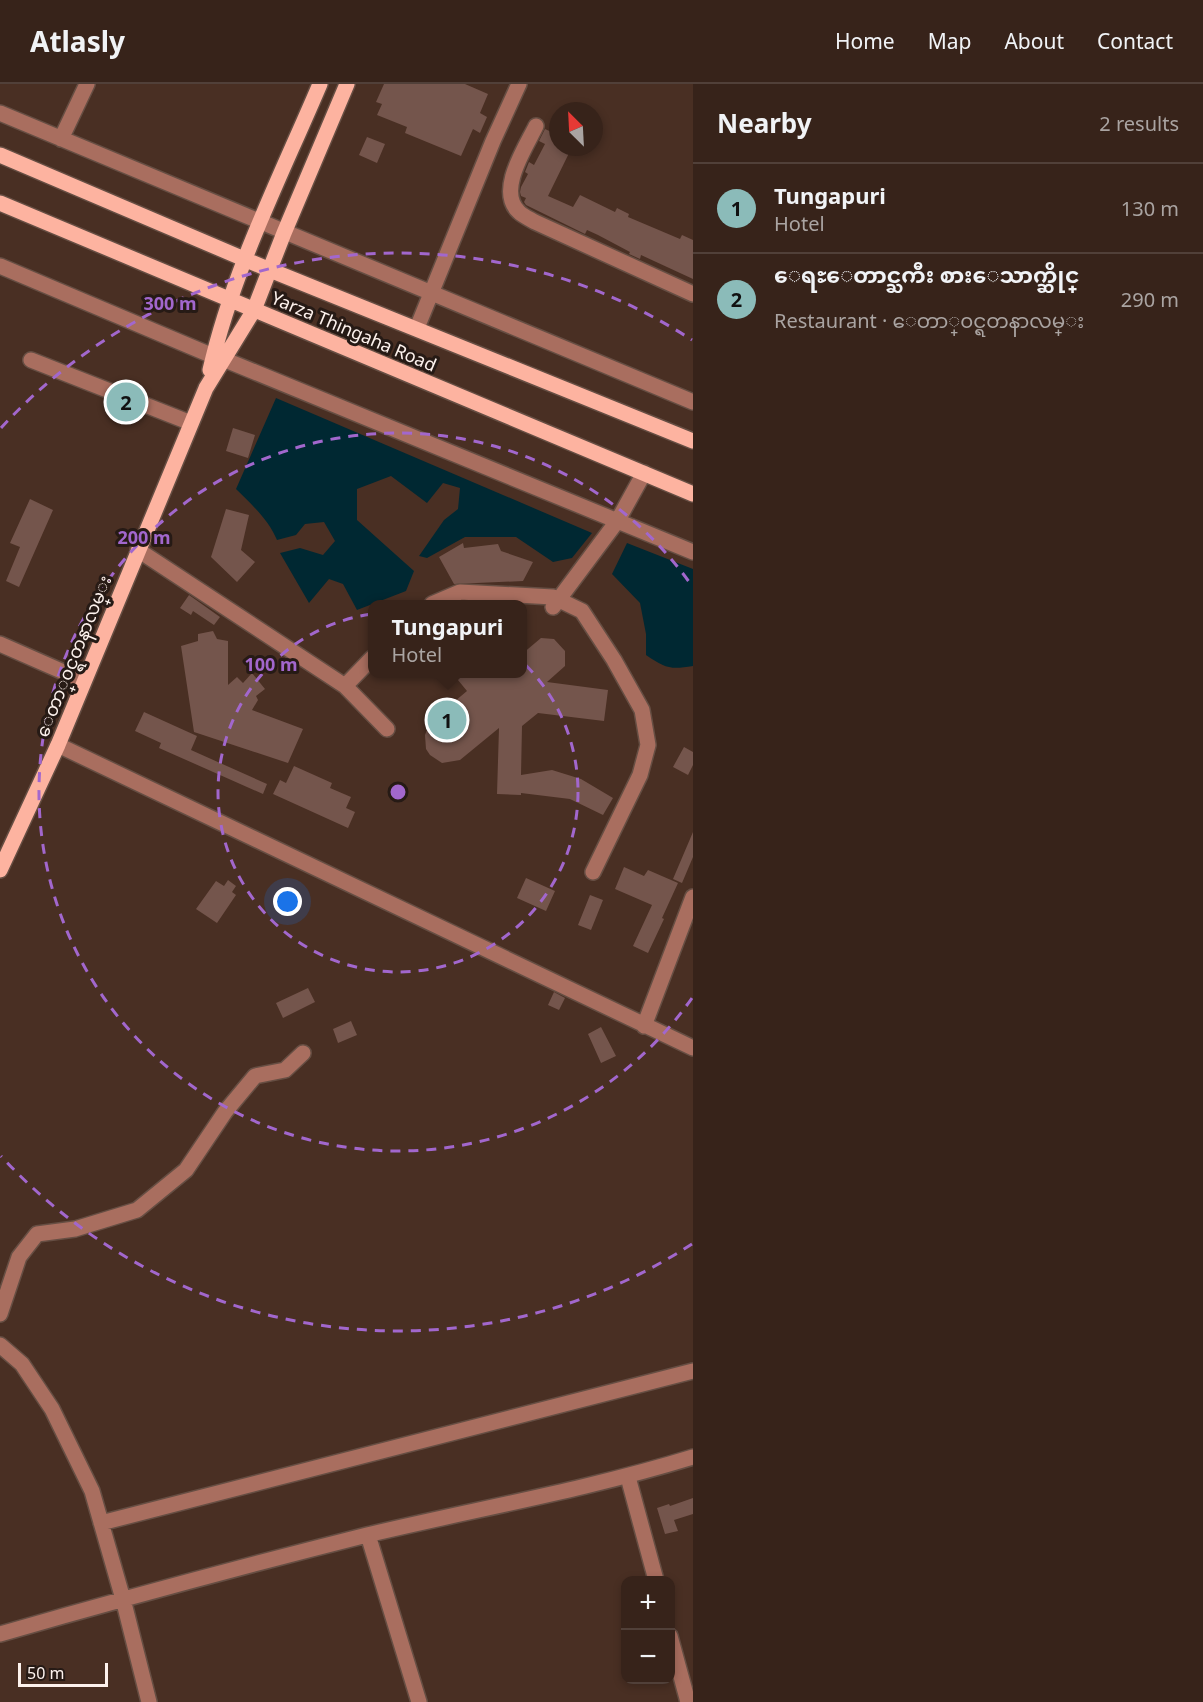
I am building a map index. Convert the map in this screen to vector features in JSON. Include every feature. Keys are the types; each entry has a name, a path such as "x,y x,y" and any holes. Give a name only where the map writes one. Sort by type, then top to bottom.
{"main road":[{"name":"ေတာ္၀င္ရတနာလမ္း","path":"0,870 58,745 206,388 218,357 229,300 320,84"},
{"path":"218,357 254,310 347,84"},
{"name":"Yarza Thingaha Road","path":"0,154 270,270 693,441"},
{"name":"Yarza Thingaha Road","path":"0,203 693,494"}],"street":[{"path":"61,139 87,84"},
{"path":"417,328 493,141 519,84"},
{"path":"0,114 693,402"},
{"path":"536,126 511,178 509,192 518,211 535,222 693,294"},
{"path":"0,266 693,552"},
{"path":"31,360 191,423"},
{"path":"556,603 618,520 644,473"},
{"path":"138,550 345,686 387,729"},
{"path":"441,600 460,592 553,597 556,603 582,611 614,660 642,710 648,745 640,775 592,872"},
{"path":"0,644 84,681"},
{"path":"345,686 368,662"},
{"path":"58,745 693,1048"},
{"path":"644,1026 693,897"},
{"path":"0,1314 19,1257 37,1234 75,1229 137,1210 186,1170 225,1112 255,1076 285,1070 303,1053"},
{"path":"0,1345 22,1364 52,1409 92,1491 149,1702"},
{"path":"101,1523 693,1371"},
{"path":"0,1635 123,1599 368,1535 628,1477 693,1457"},
{"path":"628,1477 655,1576"},
{"path":"368,1535 419,1702"},
{"path":"675,1654 688,1702"}],"water":[{"path":"276,398 592,533 572,558 553,562 516,537 465,537 427,558 419,556 444,520 458,509 460,488 443,483 427,503 391,476 357,489 357,520 414,571 406,591 383,600 368,600 368,606 357,610 343,584 329,579 309,603 280,553 300,548 323,555 335,541 324,522 305,524 296,535 277,540 264,519 236,489"},
{"path":"627,543 693,569 693,666 668,667 646,655 646,634 640,603 612,574"}],"building":[{"path":"384,84 465,84 488,94 480,113 487,117 480,133 473,129 461,156 405,133 407,127 377,115 382,104 376,102"},
{"path":"545,129 549,131 549,156 568,156 548,196 573,207 580,195 615,212 617,208 629,214 628,217 680,239 682,235 693,240 693,279 641,255 640,259 598,235 587,230 585,234 526,205 524,202 526,198 521,196 521,187 528,174 525,172 529,162 534,165 545,144 539,141"},
{"path":"367,137 385,144 377,163 359,155"},
{"path":"233,428 255,435 248,458 226,451"},
{"path":"30,499 53,510 19,587 6,581 20,547 10,543"},
{"path":"226,509 249,515 241,550 255,562 237,582 211,557"},
{"path":"463,543 464,548 498,544 501,551 533,562 523,581 454,584 439,557"},
{"path":"189,595 220,617 214,625 193,611 191,615 180,608"},
{"path":"213,631 217,639 228,641 228,685 237,677 243,683 252,673 265,689 256,696 258,700 252,710 303,729 288,763 194,732 181,646 198,641 198,634"},
{"path":"541,638 554,639 565,651 565,666 547,682 608,690 604,721 538,713 522,726 521,775 552,770 581,779 613,798 603,815 570,799 521,793 521,795 497,794 499,728 460,760 442,763 430,755 426,749 425,735 430,722 467,691 456,678 527,678 527,650"},
{"path":"144,712 197,736 191,750 267,784 263,794 159,748 161,743 135,731"},
{"path":"684,747 693,752 693,765 688,775 673,767"},
{"path":"294,766 332,783 330,788 351,797 346,808 355,812 348,828 273,794 280,780 286,783"},
{"path":"693,832 693,857 682,883 673,879"},
{"path":"624,867 644,876 648,870 678,883 648,953 633,946 652,905 615,889"},
{"path":"526,878 555,891 546,911 517,898"},
{"path":"228,880 236,886 232,892 236,895 217,923 196,909 216,881 224,886"},
{"path":"590,895 603,900 591,930 578,925"},
{"path":"308,988 315,1002 283,1018 276,1003"},
{"path":"554,992 565,998 559,1010 548,1005"},
{"path":"351,1021 357,1035 338,1043 333,1029"},
{"path":"601,1027 616,1056 601,1063 588,1034"},
{"path":"693,1498 693,1514 674,1520 678,1531 665,1534 657,1508"}],"place":[{"name":"ေရႊေတာင္ႀကီး စားေသာက္ဆိုင္","path":"126,402"},
{"name":"Tungapuri","path":"447,720"}]}
